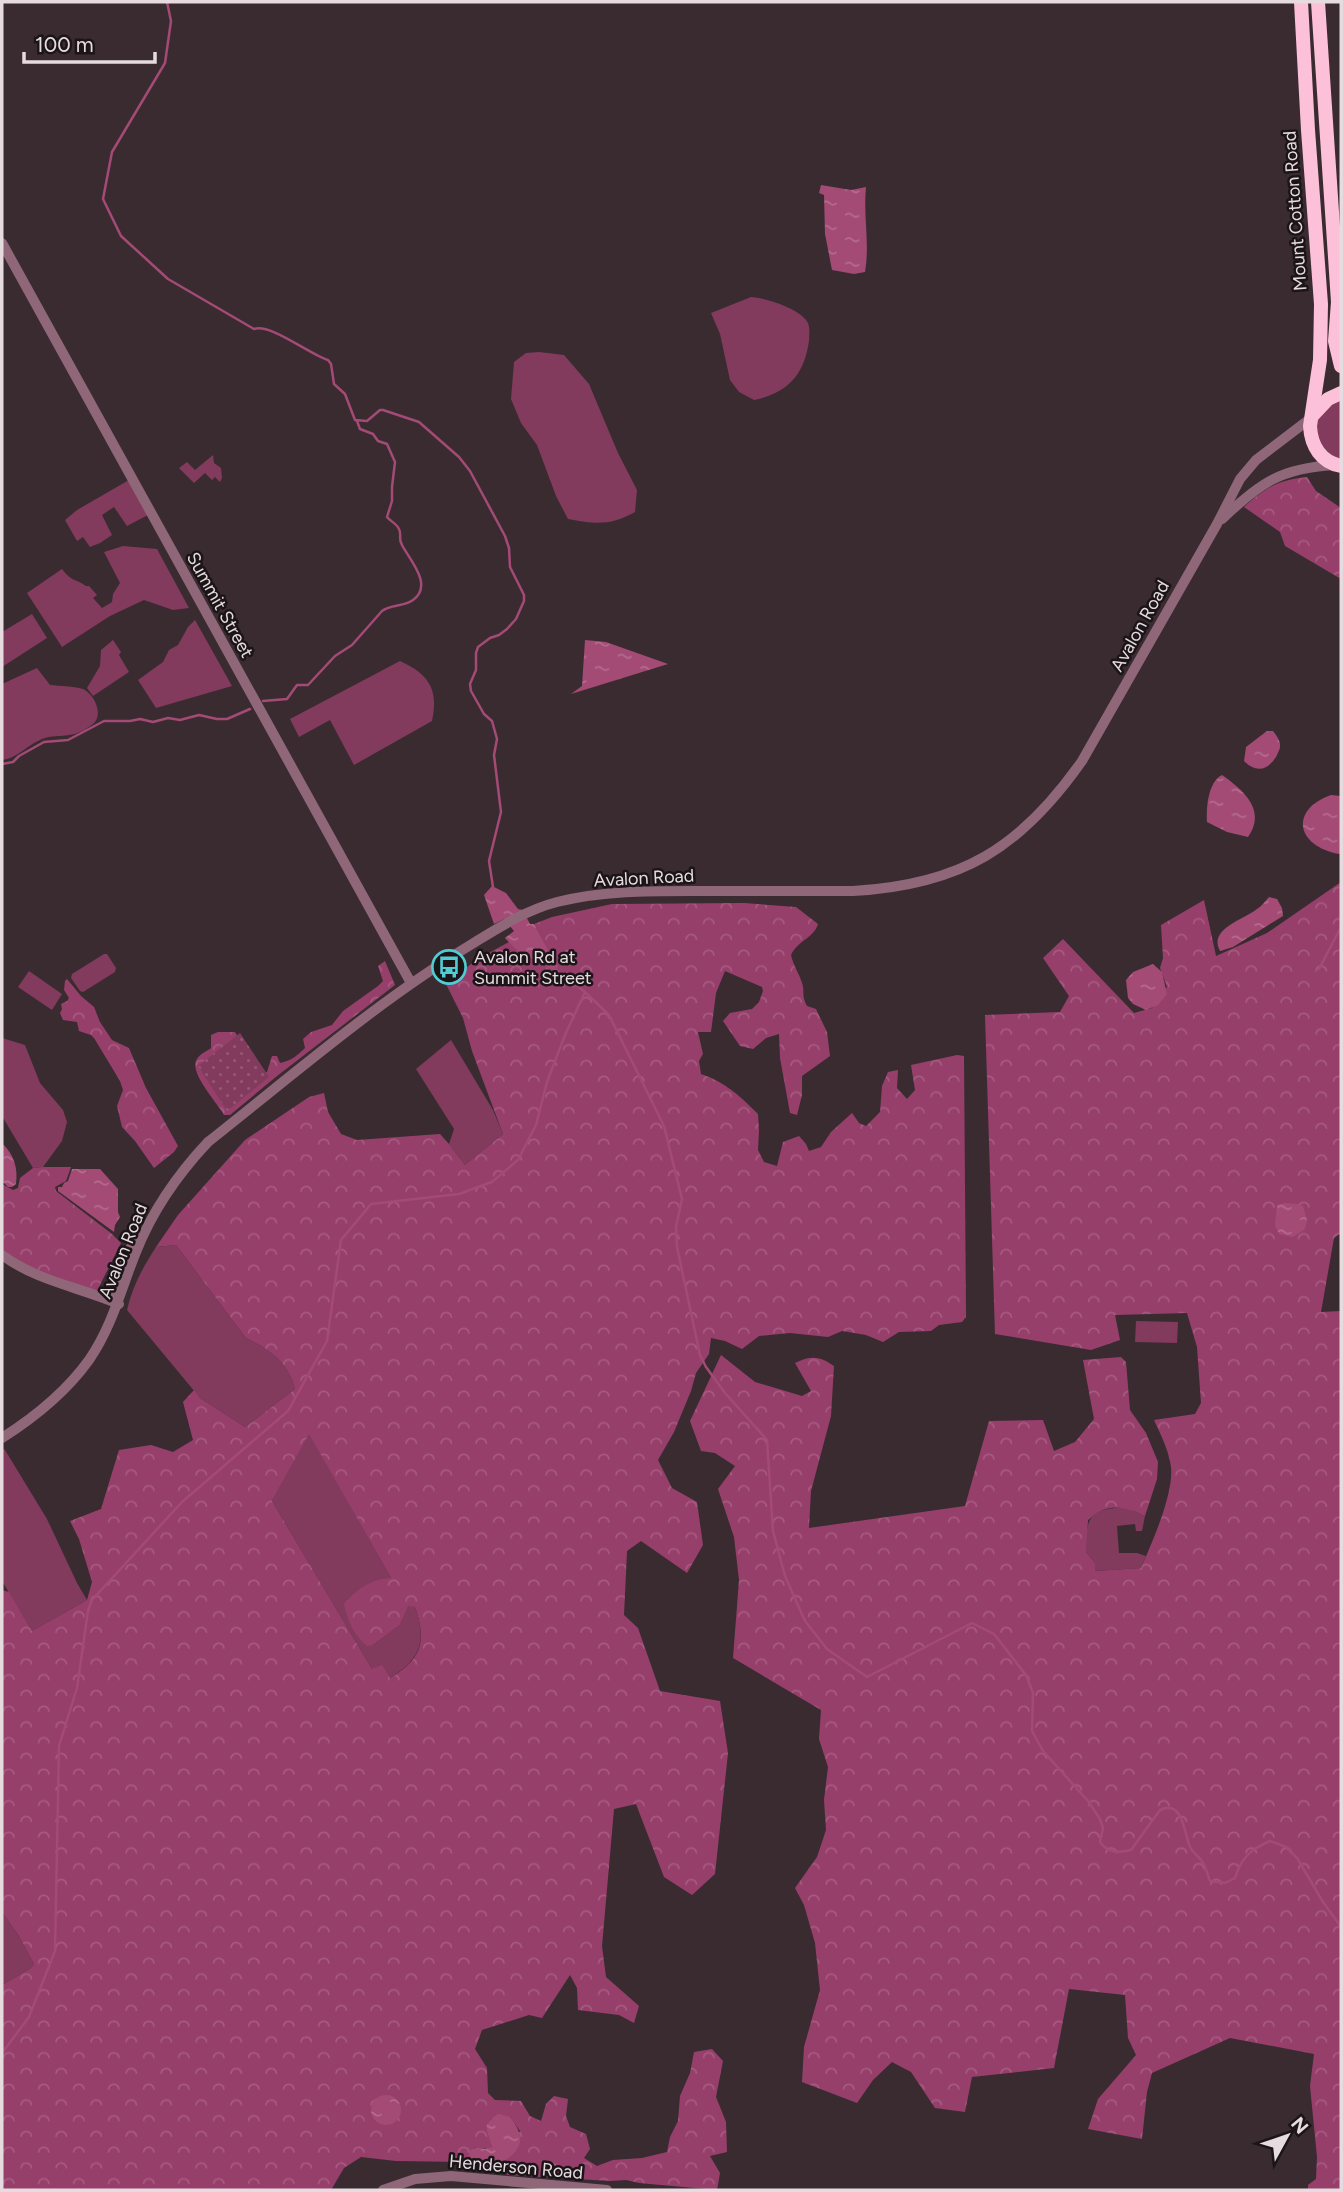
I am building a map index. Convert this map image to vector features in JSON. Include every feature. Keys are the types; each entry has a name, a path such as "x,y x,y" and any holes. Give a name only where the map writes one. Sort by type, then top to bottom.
{"highway":[{"name":"Mount Cotton Road","path":"1301,2 1321,303 1320,360 1311,417"},
{"name":"Mount Cotton Road","path":"1318,2 1338,302 1335,341 1341,366"},
{"path":"1340,466 1317,450 1311,435 1311,417 1328,399 1341,393"}],"street":[{"name":"Summit Street","path":"2,243 411,984"},
{"name":"Avalon Road","path":"2,1438 43,1409 73,1380 95,1349 134,1240 182,1170 208,1142 451,956 526,914 555,902 604,893 652,890 884,890 930,880 985,857 1031,823 1063,788 1082,761 1217,524 1231,494 1250,466 1311,417"},
{"name":"Avalon Road","path":"1217,524 1246,496 1270,480 1307,467 1340,466"},
{"path":"2,1255 18,1267 51,1282 114,1302"},
{"name":"Henderson Road","path":"383,2190 415,2179 441,2176 607,2190"}],"shaded area":[{"path":"751,297 765,299 796,311 809,325 807,353 798,373 776,393 754,400 739,392 730,380 720,334 711,313"},
{"path":"526,353 564,355 589,384 637,490 635,512 603,523 568,519 556,496 537,445 521,423 511,399 514,362"},
{"path":"1341,397 1341,460 1324,448 1316,429 1322,412"},
{"path":"213,455 214,463 221,468 220,482 215,477 212,480 205,473 194,483 179,468 187,462 195,470"},
{"path":"129,480 148,515 127,526 114,507 102,515 112,535 90,547 83,537 77,541 65,520 77,510"},
{"path":"123,546 157,549 189,608 173,610 144,600 110,616 62,647 27,593 62,569 72,578 89,586 97,595 93,598 102,608 112,602 113,594 120,583 104,552"},
{"path":"32,614 47,638 2,667 2,632"},
{"path":"195,620 232,686 156,708 138,680 163,662 169,650 178,645"},
{"path":"113,640 129,672 93,696 87,688 100,666 101,650"},
{"path":"400,661 418,671 429,684 434,700 432,721 354,765 330,720 299,737 290,719"},
{"path":"37,668 50,685 87,691 96,703 97,718 82,731 45,738 2,760 2,684"},
{"path":"107,954 116,968 115,972 83,992 80,991 71,978 72,974"},
{"path":"29,971 62,994 52,1010 18,987"},
{"path":"240,1033 269,1077 227,1111 198,1066"},
{"path":"2,1038 25,1045 40,1083 63,1110 67,1122 62,1141 43,1167 33,1168 2,1116"},
{"path":"451,1040 493,1110 503,1134 465,1165 449,1144 454,1129 416,1069"},
{"path":"176,1245 246,1338 277,1358 292,1380 295,1389 245,1427 200,1398 127,1310 138,1277 156,1247"},
{"path":"1136,1321 1178,1322 1177,1343 1135,1342"},
{"path":"309,1433 391,1578 373,1645 400,1625 408,1605 415,1607 419,1619 419,1648 409,1664 390,1678 372,1669 272,1501"},
{"path":"2,1448 47,1519 87,1600 32,1631 2,1581"},
{"path":"1125,1507 1145,1516 1142,1531 1136,1531 1135,1524 1117,1526 1119,1553 1146,1556 1141,1568 1094,1571 1095,1563 1086,1552 1089,1523 1096,1513"},
{"path":"2,1912 34,1964 2,1985"}],"green space":[{"path":"1307,477 1316,491 1341,508 1341,579 1285,546 1280,532 1244,507 1273,486"},
{"path":"1341,882 1341,1233 1334,1238 1321,1312 1341,1311 1341,2190 1308,2190 1308,2185 1316,2179 1317,2157 1310,2086 1314,2054 1230,2038 1152,2073 1142,2139 1088,2129 1098,2099 1136,2055 1128,2038 1125,1995 1069,1989 1054,2068 972,2077 965,2112 935,2108 911,2072 892,2062 873,2080 857,2103 802,2082 804,2047 820,1990 815,1943 804,1905 795,1888 817,1857 826,1830 824,1800 828,1767 819,1739 821,1710 733,1658 739,1580 734,1537 718,1489 735,1466 715,1453 701,1451 690,1421 721,1355 755,1382 802,1396 811,1391 795,1363 811,1358 824,1360 834,1366 831,1416 811,1491 809,1528 965,1506 989,1421 1043,1420 1054,1451 1075,1442 1094,1419 1083,1360 1121,1357 1126,1362 1130,1410 1146,1433 1158,1462 1157,1479 1145,1516 1123,1508 1109,1508 1088,1520 1086,1552 1095,1563 1095,1571 1141,1568 1161,1518 1171,1478 1168,1455 1154,1420 1195,1414 1201,1403 1197,1347 1187,1313 1115,1315 1120,1340 1091,1350 995,1334 985,1015 1060,1012 1069,996 1043,958 1063,939 1134,1013 1152,1008 1167,987 1160,968 1163,958 1161,925 1204,900 1216,956 1267,933"},
{"path":"744,903 796,907 818,924 813,933 797,946 791,955 802,983 805,1002 807,1006 816,1009 827,1032 830,1056 802,1076 802,1095 797,1115 790,1113 780,1058 779,1034 766,1038 753,1049 740,1046 723,1021 730,1013 752,1009 759,1002 762,987 725,971 716,993 711,1032 698,1032 703,1054 699,1061 701,1074 732,1090 758,1114 758,1150 764,1162 777,1166 783,1142 799,1136 809,1151 821,1147 831,1132 852,1113 859,1123 866,1126 880,1112 882,1086 888,1072 898,1070 897,1088 907,1099 915,1090 911,1065 957,1055 964,1056 966,1317 962,1322 939,1325 931,1331 899,1332 883,1342 866,1335 842,1331 828,1337 790,1333 759,1336 742,1349 711,1338 709,1354 696,1373 674,1432 658,1460 672,1488 697,1502 703,1545 687,1573 641,1541 627,1551 624,1615 638,1628 660,1691 720,1701 728,1753 715,1874 692,1895 664,1877 636,1804 614,1809 602,1946 606,1977 639,2006 634,2023 619,2015 578,2010 577,1988 570,1975 542,2018 529,2015 482,2030 475,2049 487,2068 488,2093 495,2100 521,2101 530,2116 541,2121 546,2104 554,2096 568,2099 566,2116 570,2127 586,2134 590,2149 584,2158 597,2166 613,2160 642,2158 667,2152 670,2137 678,2121 680,2096 690,2073 694,2052 712,2049 723,2061 716,2097 726,2122 727,2152 710,2156 720,2173 717,2190 626,2180 508,2175 494,2170 520,2131 510,2117 491,2119 487,2130 492,2147 474,2148 467,2162 396,2161 361,2157 344,2168 331,2190 2,2190 2,1985 34,1964 2,1912 2,1590 9,1592 32,1631 87,1600 92,1582 79,1539 70,1521 101,1509 119,1450 151,1445 173,1452 193,1440 183,1402 194,1390 200,1398 245,1427 295,1389 283,1364 263,1347 246,1338 176,1245 156,1247 178,1215 245,1140 309,1097 324,1093 328,1112 341,1134 357,1140 440,1134 465,1165 503,1134 472,1051 463,1018 446,984 476,960 509,942 521,955 542,963 553,971 557,968 555,961 534,924 552,917 612,904","holes":["309,1434 391,1578 365,1585 344,1604 352,1627 367,1646 373,1645 400,1625 408,1606 415,1607 421,1630 419,1648 409,1664 390,1678 382,1665 372,1669 272,1501"]},
{"path":"385,961 395,985 230,1115 224,1115 200,1079 195,1065 198,1057 211,1048 211,1035 218,1032 235,1032 260,1075 267,1072 272,1056 277,1056 280,1063 288,1061 305,1048 303,1039 311,1032 332,1025 343,1011 378,986 383,981 378,966"},
{"path":"67,979 94,1007 112,1040 129,1048 146,1088 178,1146 154,1168 122,1127 117,1106 123,1090 94,1038 79,1031 77,1022 63,1020 60,1013 61,1004 69,998 64,990"},
{"path":"71,1167 66,1181 55,1187 56,1191 121,1243 97,1291 54,1280 2,1252 2,1184 13,1190 18,1188 20,1178 33,1168"}],"water":[{"path":"821,185 851,190 866,187 865,272 854,274 832,270 825,234 824,195 819,193"},
{"path":"585,640 606,642 668,664 571,694 582,686"},
{"path":"1267,731 1273,731 1277,736 1279,751 1268,765 1256,769 1244,761 1246,747"},
{"path":"1222,775 1238,787 1254,809 1255,818 1248,837 1227,832 1207,822 1211,789"},
{"path":"1331,795 1341,796 1339,854 1314,844 1306,836 1303,827 1308,809"},
{"path":"492,886 506,893 518,909 523,910 530,924 534,924 558,966 555,971 521,955 505,938 514,931 504,919 494,924 484,895"},
{"path":"1269,897 1277,899 1283,916 1233,947 1220,951 1218,943 1223,931 1259,908"},
{"path":"1153,964 1162,972 1167,994 1158,1005 1146,1010 1133,1004 1128,998 1126,980 1133,972"},
{"path":"2,1143 10,1152 16,1167 16,1184 12,1187 2,1181"},
{"path":"72,1169 100,1169 118,1189 120,1217 114,1232 58,1191 58,1187 68,1181"},
{"path":"1285,1203 1303,1206 1307,1220 1305,1229 1293,1237 1279,1234 1275,1225 1277,1205"},
{"path":"386,2095 397,2099 401,2110 397,2121 386,2125 375,2121 371,2110 375,2099"},
{"path":"499,2114 510,2117 517,2127 520,2143 512,2155 490,2171 473,2162 469,2155 471,2150 477,2147 492,2147 486,2129 489,2122"}],"waterway":[{"path":"167,2 171,21 165,63 112,152 103,199 121,236 168,279 254,329 270,330 328,360 334,384 345,394 355,420 367,421 383,410 419,422 459,457 470,471 505,536 510,567 524,595 524,601 516,619 507,629 478,647 476,670 470,684 484,714 492,721 497,739 494,755 501,812 489,861 493,887"},
{"path":"263,701 287,699 297,685 308,685 335,656 352,645 382,611 409,602 419,594 421,580 418,572 401,543 398,527 387,517 392,501 395,462 387,444 360,429 357,421"},
{"path":"2,764 13,762 44,742 68,740 104,721 140,719 153,722 199,715 227,719 250,709"},
{"path":"1319,969 1341,927"},
{"path":"555,969 609,1015 664,1126 682,1199 676,1227 677,1247 700,1355 725,1393 767,1440 773,1531 785,1576 805,1621 827,1649 867,1677 972,1623 994,1634 1026,1675 1033,1693 1032,1731 1043,1751 1088,1801 1100,1819 1103,1828 1100,1842 1103,1846 1113,1851 1131,1850 1160,1810 1174,1809 1181,1819 1190,1847 1203,1862 1210,1881 1225,1883 1235,1878 1248,1855 1270,1841 1286,1847 1297,1858 1341,1927"},
{"path":"2,2053 29,2017 55,1951 59,1746 77,1688 92,1600 182,1502 288,1411 327,1341 341,1240 371,1204 459,1194 492,1182 518,1160 536,1125 547,1082 585,992"}],"place":[{"name":"Avalon Rd at Summit Street","path":"449,967"}]}
